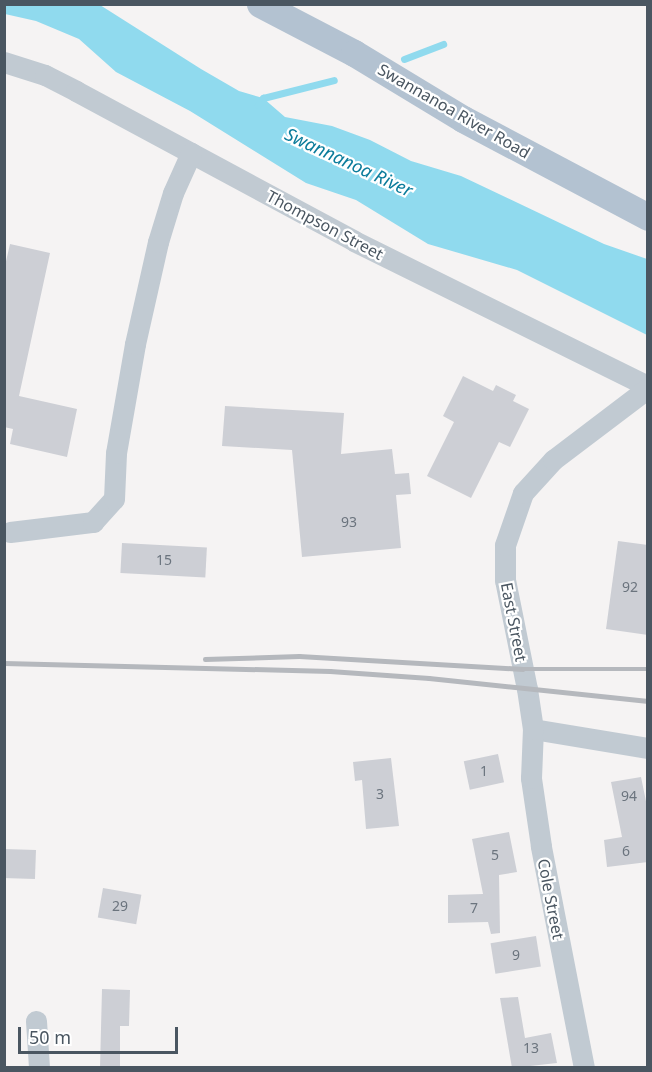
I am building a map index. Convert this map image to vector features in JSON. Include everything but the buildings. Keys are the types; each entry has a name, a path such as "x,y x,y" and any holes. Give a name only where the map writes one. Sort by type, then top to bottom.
{"main road":[{"name":"Swannanoa River Road","path":"260,4 354,53 463,119 648,218"}],"street":[{"name":"Thompson Street","path":"4,62 66,86 354,241 648,387"},
{"path":"10,532 93,522 114,499 116,453 135,344 158,242 173,192 192,153"},
{"name":"East Street","path":"533,729 504,580 505,545 523,493 553,460 648,387"},
{"path":"533,729 648,748"},
{"name":"Cole Street","path":"533,729 531,778 541,846 584,1068"},
{"path":"36,1021 39,1068"}],"water":[{"name":"Swannanoa River","path":"5,4 100,5 239,91 263,98 285,117 332,126 370,140 411,161 461,176 604,244 647,259 647,335 517,270 428,244 356,200 306,183 190,111 116,72 79,39 36,21 5,14"}],"waterway":[{"path":"404,59 443,44"},
{"path":"258,105 263,98 334,80"}],"railway":[{"path":"205,659 299,656 523,669 648,669"},
{"path":"4,663 330,671 429,678 648,701"}]}
